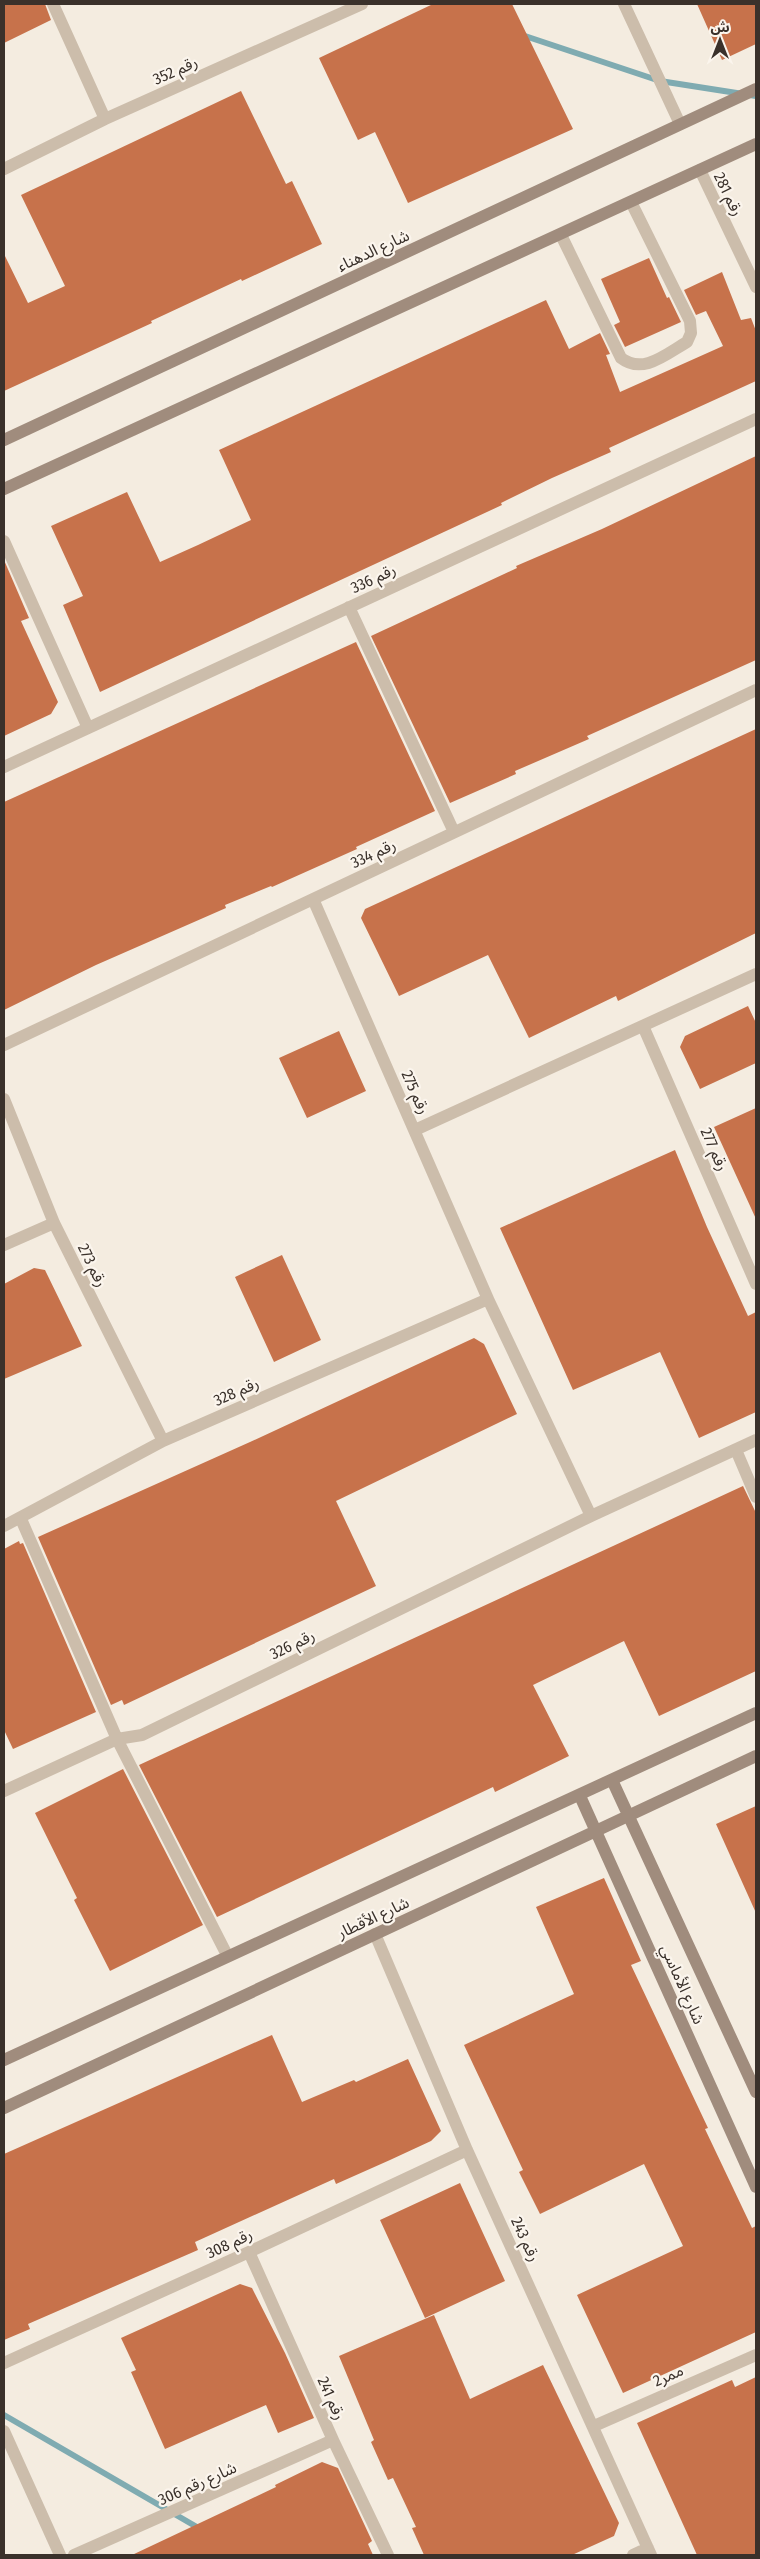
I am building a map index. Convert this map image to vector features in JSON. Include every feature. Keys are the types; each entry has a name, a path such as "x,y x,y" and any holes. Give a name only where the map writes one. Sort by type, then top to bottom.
{"street":[{"path":"53,4 105,119"},
{"name":"رقم 352","path":"4,169 105,119 361,4"},
{"path":"624,4 680,124"},
{"name":"شارع الدهناء","path":"4,440 756,89"},
{"path":"4,489 561,236 756,144"},
{"name":"رقم 281","path":"700,170 756,287"},
{"path":"561,236 621,358 630,365 644,365 687,342 691,333 690,321 631,202"},
{"name":"رقم 336","path":"4,767 756,418"},
{"path":"4,541 88,728"},
{"path":"349,607 454,832"},
{"name":"رقم 334","path":"4,1045 756,690"},
{"name":"رقم 275","path":"313,899 488,1298 591,1516"},
{"path":"415,1130 756,974"},
{"name":"رقم 277","path":"644,1026 756,1284"},
{"name":"رقم 273","path":"4,1099 54,1223 162,1441"},
{"path":"4,1245 54,1223"},
{"name":"رقم 328","path":"4,1526 162,1441 488,1298"},
{"name":"رقم 326","path":"4,1791 117,1739 142,1735 591,1516 756,1440"},
{"path":"736,1450 756,1497"},
{"path":"20,1519 117,1739 227,1954"},
{"name":"شارع الأقطار","path":"4,2060 227,1954 580,1796 756,1713"},
{"name":"شارع الأقطار","path":"4,2108 596,1831 629,1818 756,1756"},
{"name":"شارع الأماسي","path":"612,1780 756,2092"},
{"name":"شارع الأماسي","path":"580,1796 756,2187"},
{"name":"رقم 243","path":"375,1934 467,2150 650,2552"},
{"name":"رقم 308","path":"4,2363 249,2252 467,2150"},
{"path":"744,2161 756,2155"},
{"name":"رقم 241","path":"249,2252 333,2440 388,2555"},
{"name":"ممر2","path":"594,2426 756,2355"},
{"path":"4,2431 60,2555"},
{"name":"شارع رقم 306","path":"74,2555 333,2440"},
{"path":"633,2555 650,2552"}],"building":[{"path":"4,4 45,4 51,20 4,43"},
{"path":"433,4 512,4 573,129 408,203 375,132 358,140 319,58"},
{"path":"697,4 756,4 756,44 722,60"},
{"path":"241,91 286,184 292,181 322,244 242,281 241,279 151,321 152,323 4,391 4,254 28,303 65,286 21,195"},
{"path":"649,258 667,298 669,297 681,322 625,347 614,325 620,322 601,279"},
{"path":"722,272 741,320 751,318 756,331 756,381 609,448 611,452 552,478 501,503 502,505 100,692 63,605 83,596 51,526 127,492 160,562 198,545 251,520 219,450 546,300 569,349 600,333 610,354 606,355 620,392 723,346 706,311 696,315 684,290"},
{"path":"756,456 756,660 587,736 589,739 515,771 516,774 450,803 371,636 517,568 516,566 602,529"},
{"path":"4,560 29,618 21,621 58,702 51,714 4,736"},
{"path":"356,642 435,811 356,847 357,849 272,887 225,905 226,908 96,965 4,1010 4,802"},
{"path":"756,729 756,933 618,1001 616,996 529,1038 488,955 399,996 361,918 365,909"},
{"path":"748,1006 756,1023 756,1063 700,1089 680,1047 685,1036"},
{"path":"339,1031 366,1091 307,1118 279,1058"},
{"path":"756,1108 756,1219 714,1127"},
{"path":"675,1150 707,1227 748,1316 756,1312 756,1412 699,1438 660,1352 573,1390 500,1228"},
{"path":"282,1255 321,1340 274,1362 235,1277"},
{"path":"34,1268 45,1270 82,1346 4,1379 4,1284"},
{"path":"474,1338 484,1344 517,1414 336,1501 376,1586 124,1705 122,1700 111,1705 38,1537 250,1442"},
{"path":"743,1486 756,1513 756,1671 659,1716 624,1641 533,1685 569,1756 495,1792 493,1787 217,1917 139,1765"},
{"path":"19,1541 20,1544 23,1543 96,1712 13,1749 4,1730 4,1549"},
{"path":"123,1769 203,1925 110,1971 74,1900 77,1898 35,1813"},
{"path":"756,1806 756,1913 716,1824"},
{"path":"604,1878 641,1961 631,1965 708,2128 705,2129 752,2228 756,2226 756,2332 623,2393 577,2295 683,2246 644,2164 540,2214 519,2172 523,2170 464,2045 574,1994 536,1907"},
{"path":"272,2035 302,2102 354,2080 356,2082 408,2059 441,2131 431,2141 390,2160 336,2184 334,2179 195,2242 198,2250 28,2324 30,2329 4,2340 4,2154"},
{"path":"460,2183 505,2281 425,2318 380,2220"},
{"path":"240,2284 252,2288 285,2353 314,2418 278,2433 266,2405 165,2449 131,2372 136,2370 121,2338"},
{"path":"434,2315 470,2399 543,2365 619,2523 614,2536 572,2555 424,2555 412,2528 416,2527 393,2478 388,2480 371,2442 374,2440 339,2356"},
{"path":"756,2377 756,2555 697,2555 637,2423 732,2380 735,2387"},
{"path":"322,2462 338,2468 372,2541 368,2544 373,2555 132,2555 276,2487 275,2485"}],"waterway":[{"path":"522,35 660,81 756,96"},
{"path":"4,2415 202,2530"}]}
